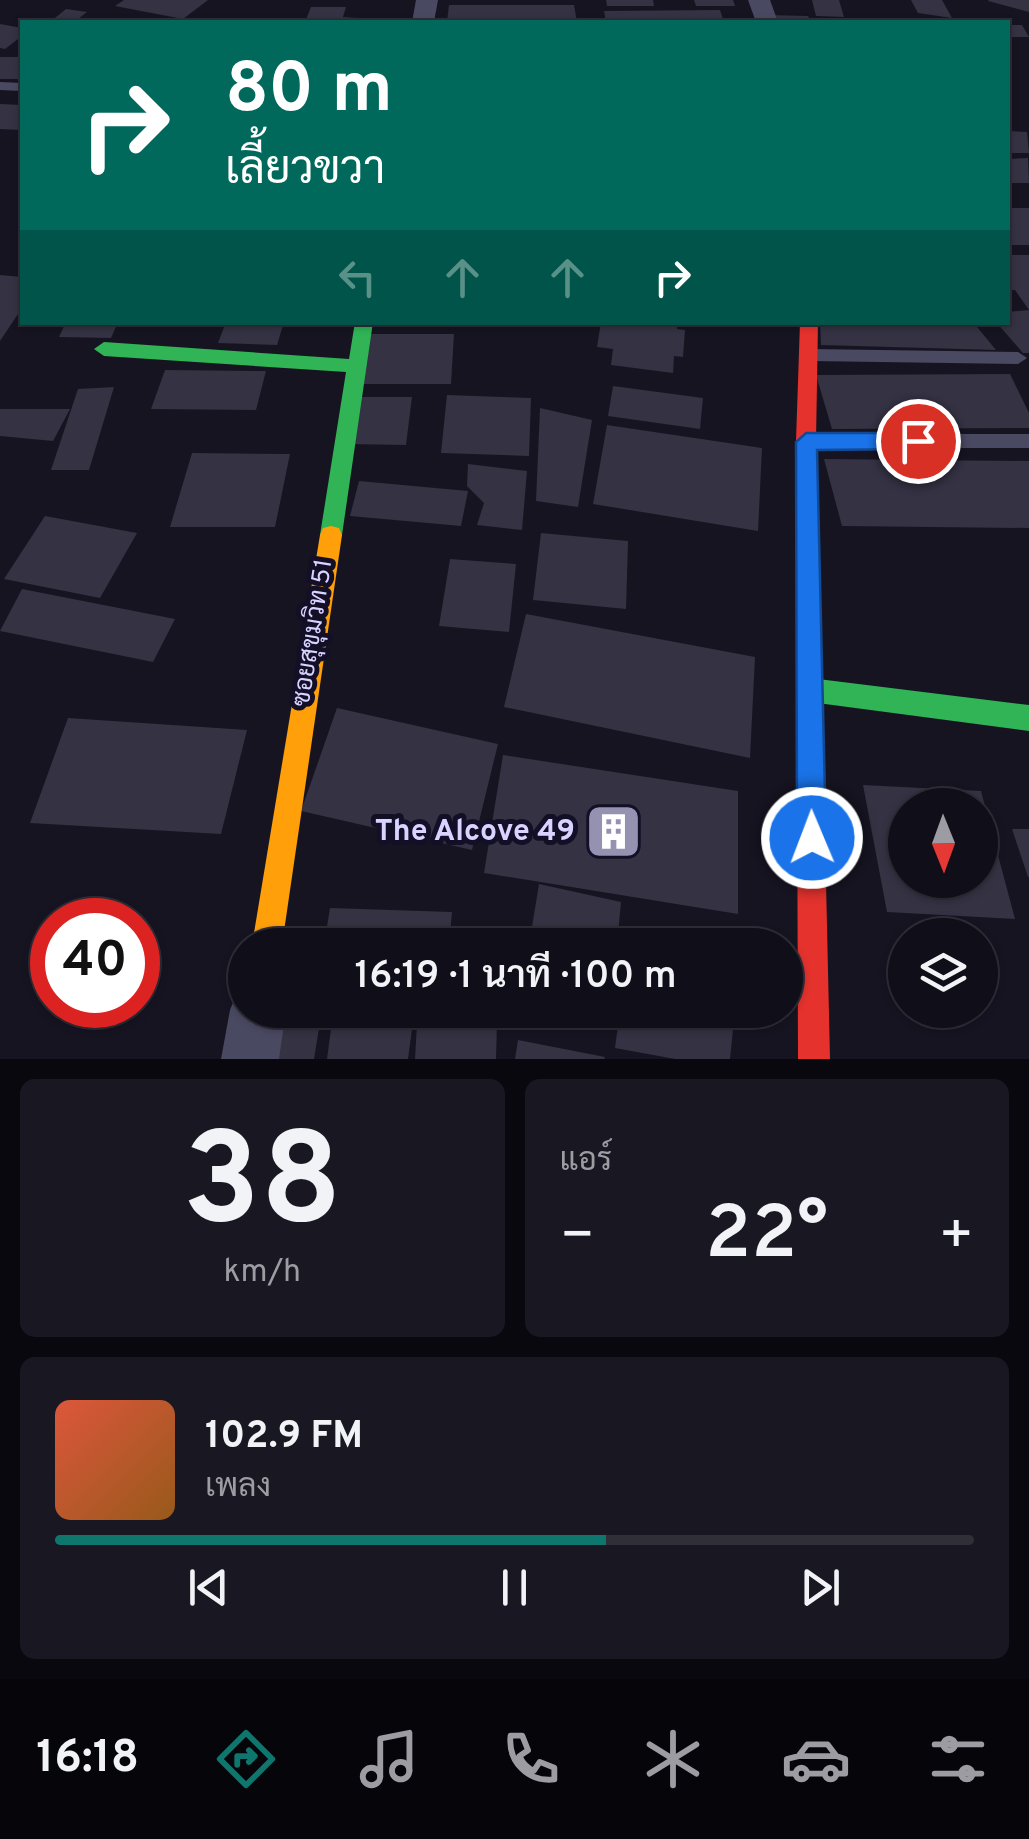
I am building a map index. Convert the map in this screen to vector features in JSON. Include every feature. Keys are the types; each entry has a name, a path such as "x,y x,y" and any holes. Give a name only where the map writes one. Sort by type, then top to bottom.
{"street":[{"name":"ซอยสุขุมวิท 51","path":"270,928 363,325"},
{"path":"809,325 806,442 814,1059"},
{"path":"104,349 355,366"},
{"path":"810,690 1029,718"},
{"path":"250,1059 255,1028"}],"lane":[{"path":"810,355 1018,358"},
{"path":"806,442 1029,441"}],"building":[{"path":"124,0 208,0 183,19 115,6"},
{"path":"606,0 653,0 654,6 607,6"},
{"path":"694,0 733,0 735,6 696,6"},
{"path":"812,0 839,0 844,17 816,16"},
{"path":"911,0 942,0 952,18 918,13"},
{"path":"1029,0 1029,12 988,1"},
{"path":"449,5 574,5 577,20 447,20"},
{"path":"311,7 346,7 343,17 357,18 356,20 306,20"},
{"path":"66,9 87,12 77,20 52,20"},
{"path":"720,10 723,20 606,20 604,11"},
{"path":"768,15 808,16 810,20 770,20"},
{"path":"0,24 20,28 20,38 5,49 0,48"},
{"path":"1010,25 1022,25 1029,37 1010,37"},
{"path":"0,57 20,57 20,79 0,79"},
{"path":"0,104 20,105 20,130 0,129"},
{"path":"1010,131 1027,132 1029,153 1010,153"},
{"path":"1028,158 1029,183 1010,183 1010,159"},
{"path":"1010,208 1029,208 1029,245 1010,245"},
{"path":"1010,255 1029,255 1029,310 1015,290 1010,290"},
{"path":"0,275 20,277 20,311 0,341"},
{"path":"1029,310 1029,353 1023,353 999,325 1010,325 1010,312"},
{"path":"65,325 117,325 111,338 59,337"},
{"path":"225,325 283,325 277,345 218,343"},
{"path":"601,325 677,325 677,329 685,330 683,357 674,356 673,373 611,365 613,349 597,347"},
{"path":"820,325 975,325 996,350 821,345"},
{"path":"365,334 454,334 451,384 357,384"},
{"path":"165,370 266,371 256,410 151,409"},
{"path":"1010,374 1029,413 1029,428 832,429 816,375"},
{"path":"613,386 703,398 700,429 608,416"},
{"path":"114,387 89,470 51,470 78,389"},
{"path":"447,395 531,398 529,456 441,453"},
{"path":"356,397 412,397 406,445 347,444"},
{"path":"540,408 592,420 578,507 536,501"},
{"path":"0,409 70,409 53,441 0,436"},
{"path":"607,425 762,448 758,531 593,504"},
{"path":"192,453 290,454 275,527 170,527"},
{"path":"824,459 1029,461 1029,528 842,526"},
{"path":"468,464 527,471 522,530 477,525 484,503 467,486"},
{"path":"359,481 468,491 461,526 350,516"},
{"path":"45,516 137,533 100,598 4,579"},
{"path":"541,533 628,541 626,609 533,600"},
{"path":"450,559 516,564 509,632 439,626"},
{"path":"22,589 175,619 153,662 0,631"},
{"path":"526,614 755,657 750,758 504,707"},
{"path":"337,708 498,744 472,850 301,811"},
{"path":"68,718 247,730 221,834 30,823"},
{"name":"The Alcove 49","path":"503,755 738,791 738,914 484,873"},
{"path":"863,785 922,788 888,788 888,898 998,898 998,855 1015,919 887,912"},
{"path":"1012,829 1029,829 1029,877 1028,877"},
{"path":"539,884 621,902 619,928 532,928"},
{"path":"330,908 452,912 451,928 327,928"},
{"path":"271,1028 319,1028 314,1059 266,1059"},
{"path":"331,1028 412,1028 408,1059 327,1059"},
{"path":"417,1028 497,1028 496,1059 415,1059"},
{"path":"618,1028 733,1028 730,1059 675,1059 615,1048"},
{"path":"518,1040 605,1057 515,1059"}],"traffic: fast":[{"path":"331,535 364,325"},
{"path":"104,349 355,366"},
{"path":"810,690 1029,718"}],"traffic: slow":[{"path":"270,928 331,535"}],"traffic: jam":[{"path":"809,325 806,441 814,1059"}],"place":[{"name":"The Alcove 49","path":"614,832"}],"route":[{"path":"812,838 806,442 918,441"}]}
